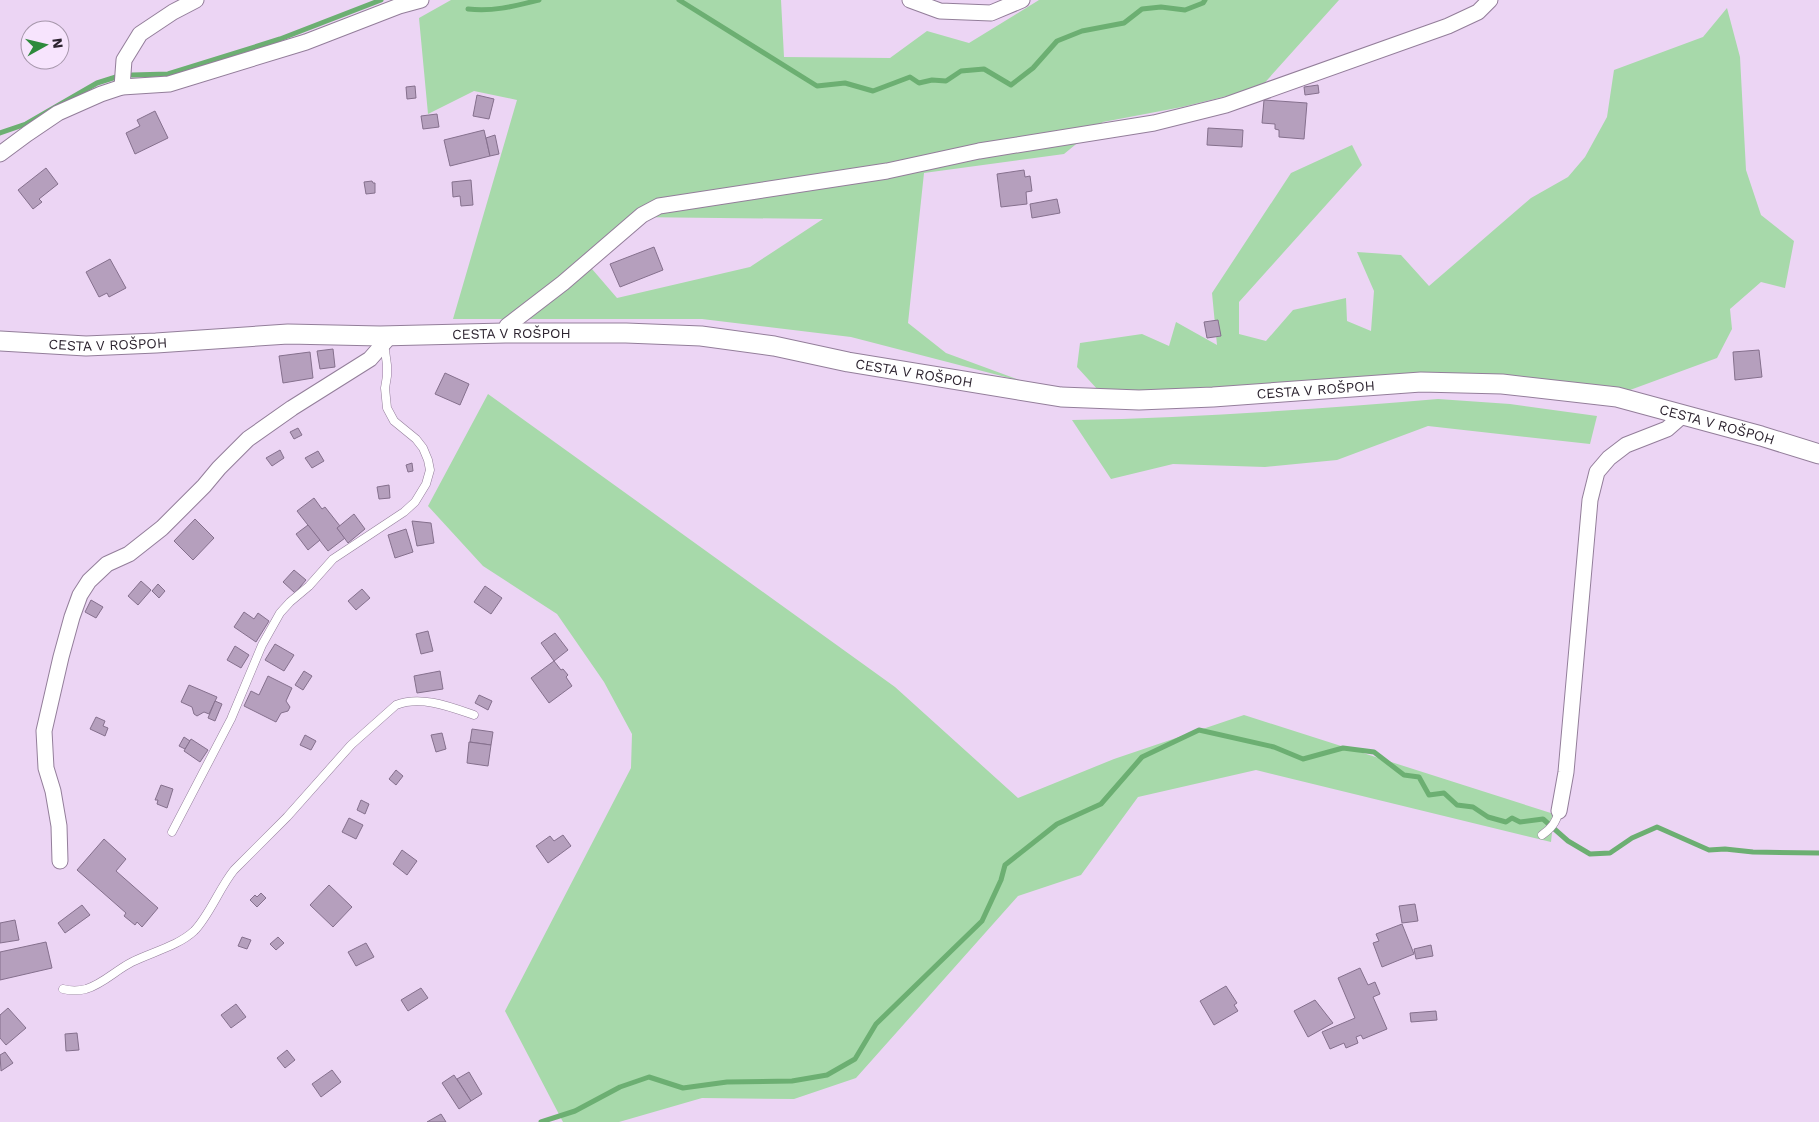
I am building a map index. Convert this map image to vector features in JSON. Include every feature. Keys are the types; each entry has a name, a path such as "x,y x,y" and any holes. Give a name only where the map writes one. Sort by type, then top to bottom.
{"street":[{"path":"122,87 124,60 140,34 173,12 196,0"},
{"path":"0,154 58,114 101,94 122,87 168,84 306,42 399,6 421,0"},
{"path":"910,0 940,11 991,13 1022,0"},
{"path":"505,333 507,326 563,283 642,215 659,206 887,171 979,151 1154,123 1226,105 1448,26 1478,12 1490,0"},
{"name":"CESTA V ROŠPOH","path":"0,341 86,346 288,334 387,339 505,333 626,333 701,336 774,346 848,362 1060,397 1167,399 1422,382 1502,384 1618,397 1819,454"},
{"path":"60,861 58,816 46,768 44,731 72,617 80,595 89,580 107,564 129,554 162,528 248,439 292,408 370,359 378,352 387,339"},
{"path":"1559,811 1566,772 1590,500 1597,472 1609,458 1626,445 1667,429 1683,415"}],"lane":[{"path":"172,832 231,719 262,645 280,613 310,586 333,559 404,512 415,502 426,484 430,470 423,448 416,439 394,421 387,408 385,388 387,376 387,339"},
{"path":"63,989 71,991 87,989 131,962 172,944 195,930 234,870 287,817 351,745 396,705 404,702 428,702 448,706 474,715"},
{"path":"1542,835 1556,821 1559,811"}],"green space":[{"path":"451,0 781,0 784,57 890,58 927,31 969,43 1039,0 1339,0 1260,88 1182,107 1103,122 1064,154 924,173 908,323 946,353 1025,382 851,337 702,319 453,319 517,100 474,91 428,114 419,18","holes":["631,217 823,219 750,267 617,298 586,262"]},
{"path":"1727,8 1740,57 1746,170 1761,215 1794,241 1785,288 1761,282 1730,309 1732,329 1717,358 1630,390 1510,376 1190,393 1098,390 1077,367 1080,343 1142,334 1169,346 1176,322 1217,345 1212,293 1291,173 1352,145 1362,165 1239,302 1239,334 1266,341 1293,310 1346,298 1347,321 1371,331 1374,291 1357,252 1401,255 1429,286 1531,198 1568,177 1585,157 1607,117 1614,70 1703,37"},
{"path":"488,394 895,687 1018,798 1114,759 1244,715 1554,814 1551,842 1256,770 1138,797 1081,875 1018,896 856,1078 794,1099 702,1098 619,1122 563,1122 505,1011 631,768 632,734 604,682 557,614 483,566 428,506"},
{"path":"1438,399 1510,404 1597,416 1590,444 1428,426 1337,460 1265,467 1173,464 1111,479 1072,420 1255,412"}],"building":[{"path":"1318,85 1319,93 1305,95 1304,87"},
{"path":"415,86 416,98 407,99 406,87"},
{"path":"477,95 494,99 489,119 473,116"},
{"path":"1264,100 1307,103 1304,139 1279,137 1279,130 1275,129 1275,124 1262,123"},
{"path":"155,111 168,138 135,154 126,133 140,126 137,120"},
{"path":"437,114 439,127 423,129 421,116"},
{"path":"1208,128 1243,130 1242,147 1207,145"},
{"path":"484,130 490,156 450,166 444,140"},
{"path":"495,135 499,154 490,156 486,138"},
{"path":"46,168 58,184 39,199 42,202 33,209 18,190"},
{"path":"1024,170 1025,177 1030,176 1032,191 1026,192 1027,204 1001,207 997,174"},
{"path":"471,180 473,205 461,206 460,196 453,197 452,182"},
{"path":"372,181 375,183 375,193 366,194 364,182"},
{"path":"1057,199 1060,213 1032,218 1030,204"},
{"path":"654,247 663,270 620,287 610,264"},
{"path":"110,259 126,288 109,297 107,293 99,297 86,272"},
{"path":"1218,320 1221,336 1207,338 1204,322"},
{"path":"333,349 335,367 320,369 317,351"},
{"path":"1759,350 1762,377 1735,380 1733,352"},
{"path":"310,352 313,378 283,383 279,356"},
{"path":"445,373 469,384 460,405 435,394"},
{"path":"298,428 302,435 294,439 290,432"},
{"path":"280,450 284,458 272,466 266,458"},
{"path":"318,451 324,461 312,468 305,458"},
{"path":"412,463 413,471 408,472 406,465"},
{"path":"389,485 390,498 379,499 377,487"},
{"path":"314,498 322,509 325,507 340,526 337,528 345,538 328,551 297,511"},
{"path":"354,514 365,529 348,543 337,528"},
{"path":"195,519 214,538 193,560 174,541"},
{"path":"412,521 431,523 434,543 417,546"},
{"path":"308,525 320,540 308,550 296,534"},
{"path":"406,529 413,552 395,558 388,535"},
{"path":"294,570 306,580 295,593 283,582"},
{"path":"141,581 151,590 138,605 128,596"},
{"path":"158,584 165,591 159,598 152,591"},
{"path":"485,586 502,598 491,614 474,602"},
{"path":"362,589 370,598 356,610 348,601"},
{"path":"91,600 103,607 96,618 85,612"},
{"path":"244,612 254,619 258,613 269,621 256,642 234,627"},
{"path":"428,631 433,651 421,654 416,634"},
{"path":"555,633 568,650 554,661 541,643"},
{"path":"275,644 294,655 284,671 265,660"},
{"path":"235,646 249,655 241,668 227,660"},
{"path":"554,661 568,675 566,677 572,686 549,703 531,678"},
{"path":"304,671 312,676 303,690 295,685"},
{"path":"440,671 443,689 417,693 414,676"},
{"path":"268,676 292,688 286,701 290,707 288,711 281,713 276,722 244,706 251,691 259,695"},
{"path":"189,685 217,697 209,714 204,712 197,716 194,714 192,707 181,702"},
{"path":"479,695 492,701 488,710 475,703"},
{"path":"215,701 222,704 215,721 208,718"},
{"path":"96,717 105,721 103,726 108,728 105,736 90,729"},
{"path":"472,729 493,732 491,745 470,742"},
{"path":"442,733 446,749 436,752 431,735"},
{"path":"305,735 316,741 311,750 300,745"},
{"path":"184,737 190,741 185,749 179,746"},
{"path":"191,739 208,750 200,762 184,751"},
{"path":"469,742 491,745 488,766 467,763"},
{"path":"396,770 403,776 396,785 389,779"},
{"path":"161,785 173,789 167,808 157,804 158,800 155,800"},
{"path":"361,800 369,804 365,814 357,810"},
{"path":"349,818 363,825 356,839 342,832"},
{"path":"563,835 571,846 548,863 536,846 550,836 554,841"},
{"path":"104,839 126,859 116,871 158,908 142,927 137,922 135,925 124,916 126,913 77,870"},
{"path":"402,850 417,861 407,875 393,864"},
{"path":"329,885 352,907 333,927 310,905"},
{"path":"261,893 266,898 257,907 250,900 255,895 257,897"},
{"path":"1415,904 1418,921 1402,923 1399,906"},
{"path":"82,905 90,915 65,933 58,923"},
{"path":"15,920 19,940 0,943 0,923"},
{"path":"1402,924 1414,954 1382,967 1373,943 1379,941 1376,934"},
{"path":"242,937 251,940 247,949 238,946"},
{"path":"278,937 284,943 276,950 270,944"},
{"path":"46,942 52,968 0,980 0,952"},
{"path":"366,943 374,957 356,966 348,952"},
{"path":"1431,945 1433,956 1416,959 1414,949"},
{"path":"1360,968 1368,985 1375,982 1380,994 1373,997 1387,1029 1363,1039 1361,1035 1356,1037 1358,1043 1346,1048 1344,1043 1330,1049 1322,1032 1355,1018 1338,978"},
{"path":"1226,986 1237,1003 1234,1005 1238,1011 1214,1025 1200,1001"},
{"path":"421,988 428,998 408,1011 401,1000"},
{"path":"1315,1000 1333,1023 1308,1037 1294,1011"},
{"path":"236,1004 246,1017 231,1028 221,1015"},
{"path":"8,1008 26,1028 6,1045 0,1038 0,1015"},
{"path":"1436,1011 1437,1020 1411,1022 1410,1013"},
{"path":"77,1033 79,1050 66,1051 65,1034"},
{"path":"287,1050 295,1060 285,1068 277,1058"},
{"path":"5,1052 13,1063 1,1071 0,1055"},
{"path":"332,1070 341,1082 321,1097 312,1084"},
{"path":"469,1072 482,1094 471,1101 457,1079"},
{"path":"454,1075 471,1101 459,1109 442,1083"},
{"path":"441,1114 446,1122 427,1122"}],"waterway":[{"path":"132,75 168,74 280,39 381,0"},
{"path":"468,9 495,9 539,0"},
{"path":"679,0 817,86 845,83 873,91 910,77 919,83 932,80 946,81 961,71 984,69 1011,85 1033,68 1057,41 1082,31 1124,23 1142,9 1161,7 1185,10 1203,3 1205,0"},
{"path":"0,133 26,124 97,83 116,77"},
{"path":"541,1122 575,1111 620,1087 649,1077 683,1088 727,1082 792,1081 827,1075 855,1059 876,1024 982,921 1001,880 1005,865 1057,824 1101,804 1142,757 1199,730 1274,747 1303,759 1343,748 1374,752 1404,775 1419,777 1429,795 1444,793 1457,805 1473,807 1488,817 1506,822 1512,818 1520,822 1543,819 1568,841 1590,854 1610,853 1632,838 1657,827 1709,850 1819,853"}]}
